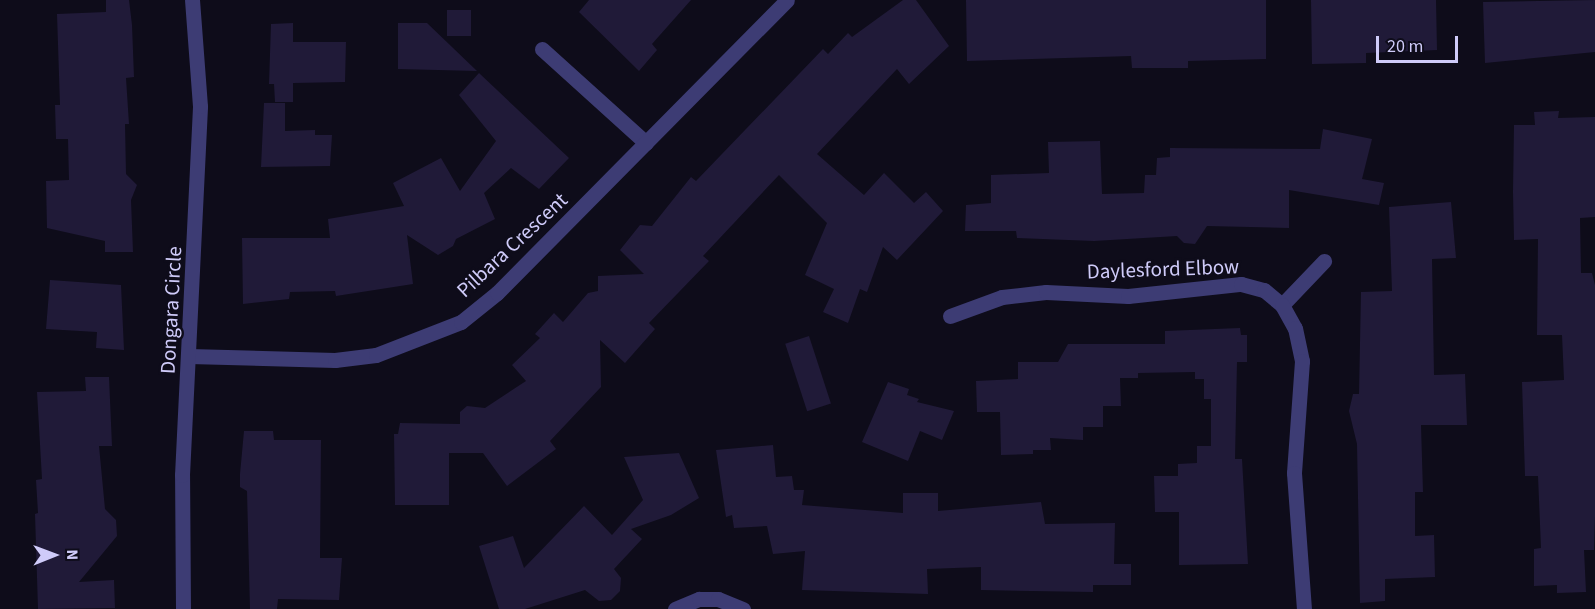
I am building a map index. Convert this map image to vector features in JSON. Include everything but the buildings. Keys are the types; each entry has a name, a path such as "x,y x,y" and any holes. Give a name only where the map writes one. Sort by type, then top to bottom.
{"street":[{"name":"Pilbara Crescent","path":"189,356 335,360 366,356 420,341 461,322 497,293 787,0"},
{"name":"Dongara Circle","path":"183,609 182,475 200,106 193,5"},
{"path":"542,49 646,143"},
{"path":"1282,305 1324,261"},
{"name":"Daylesford Elbow","path":"950,316 1002,297 1046,292 1128,296 1241,284 1264,290 1282,305 1295,328 1302,361 1294,473 1304,609"},
{"path":"675,609 699,599 718,599 743,609"}]}
